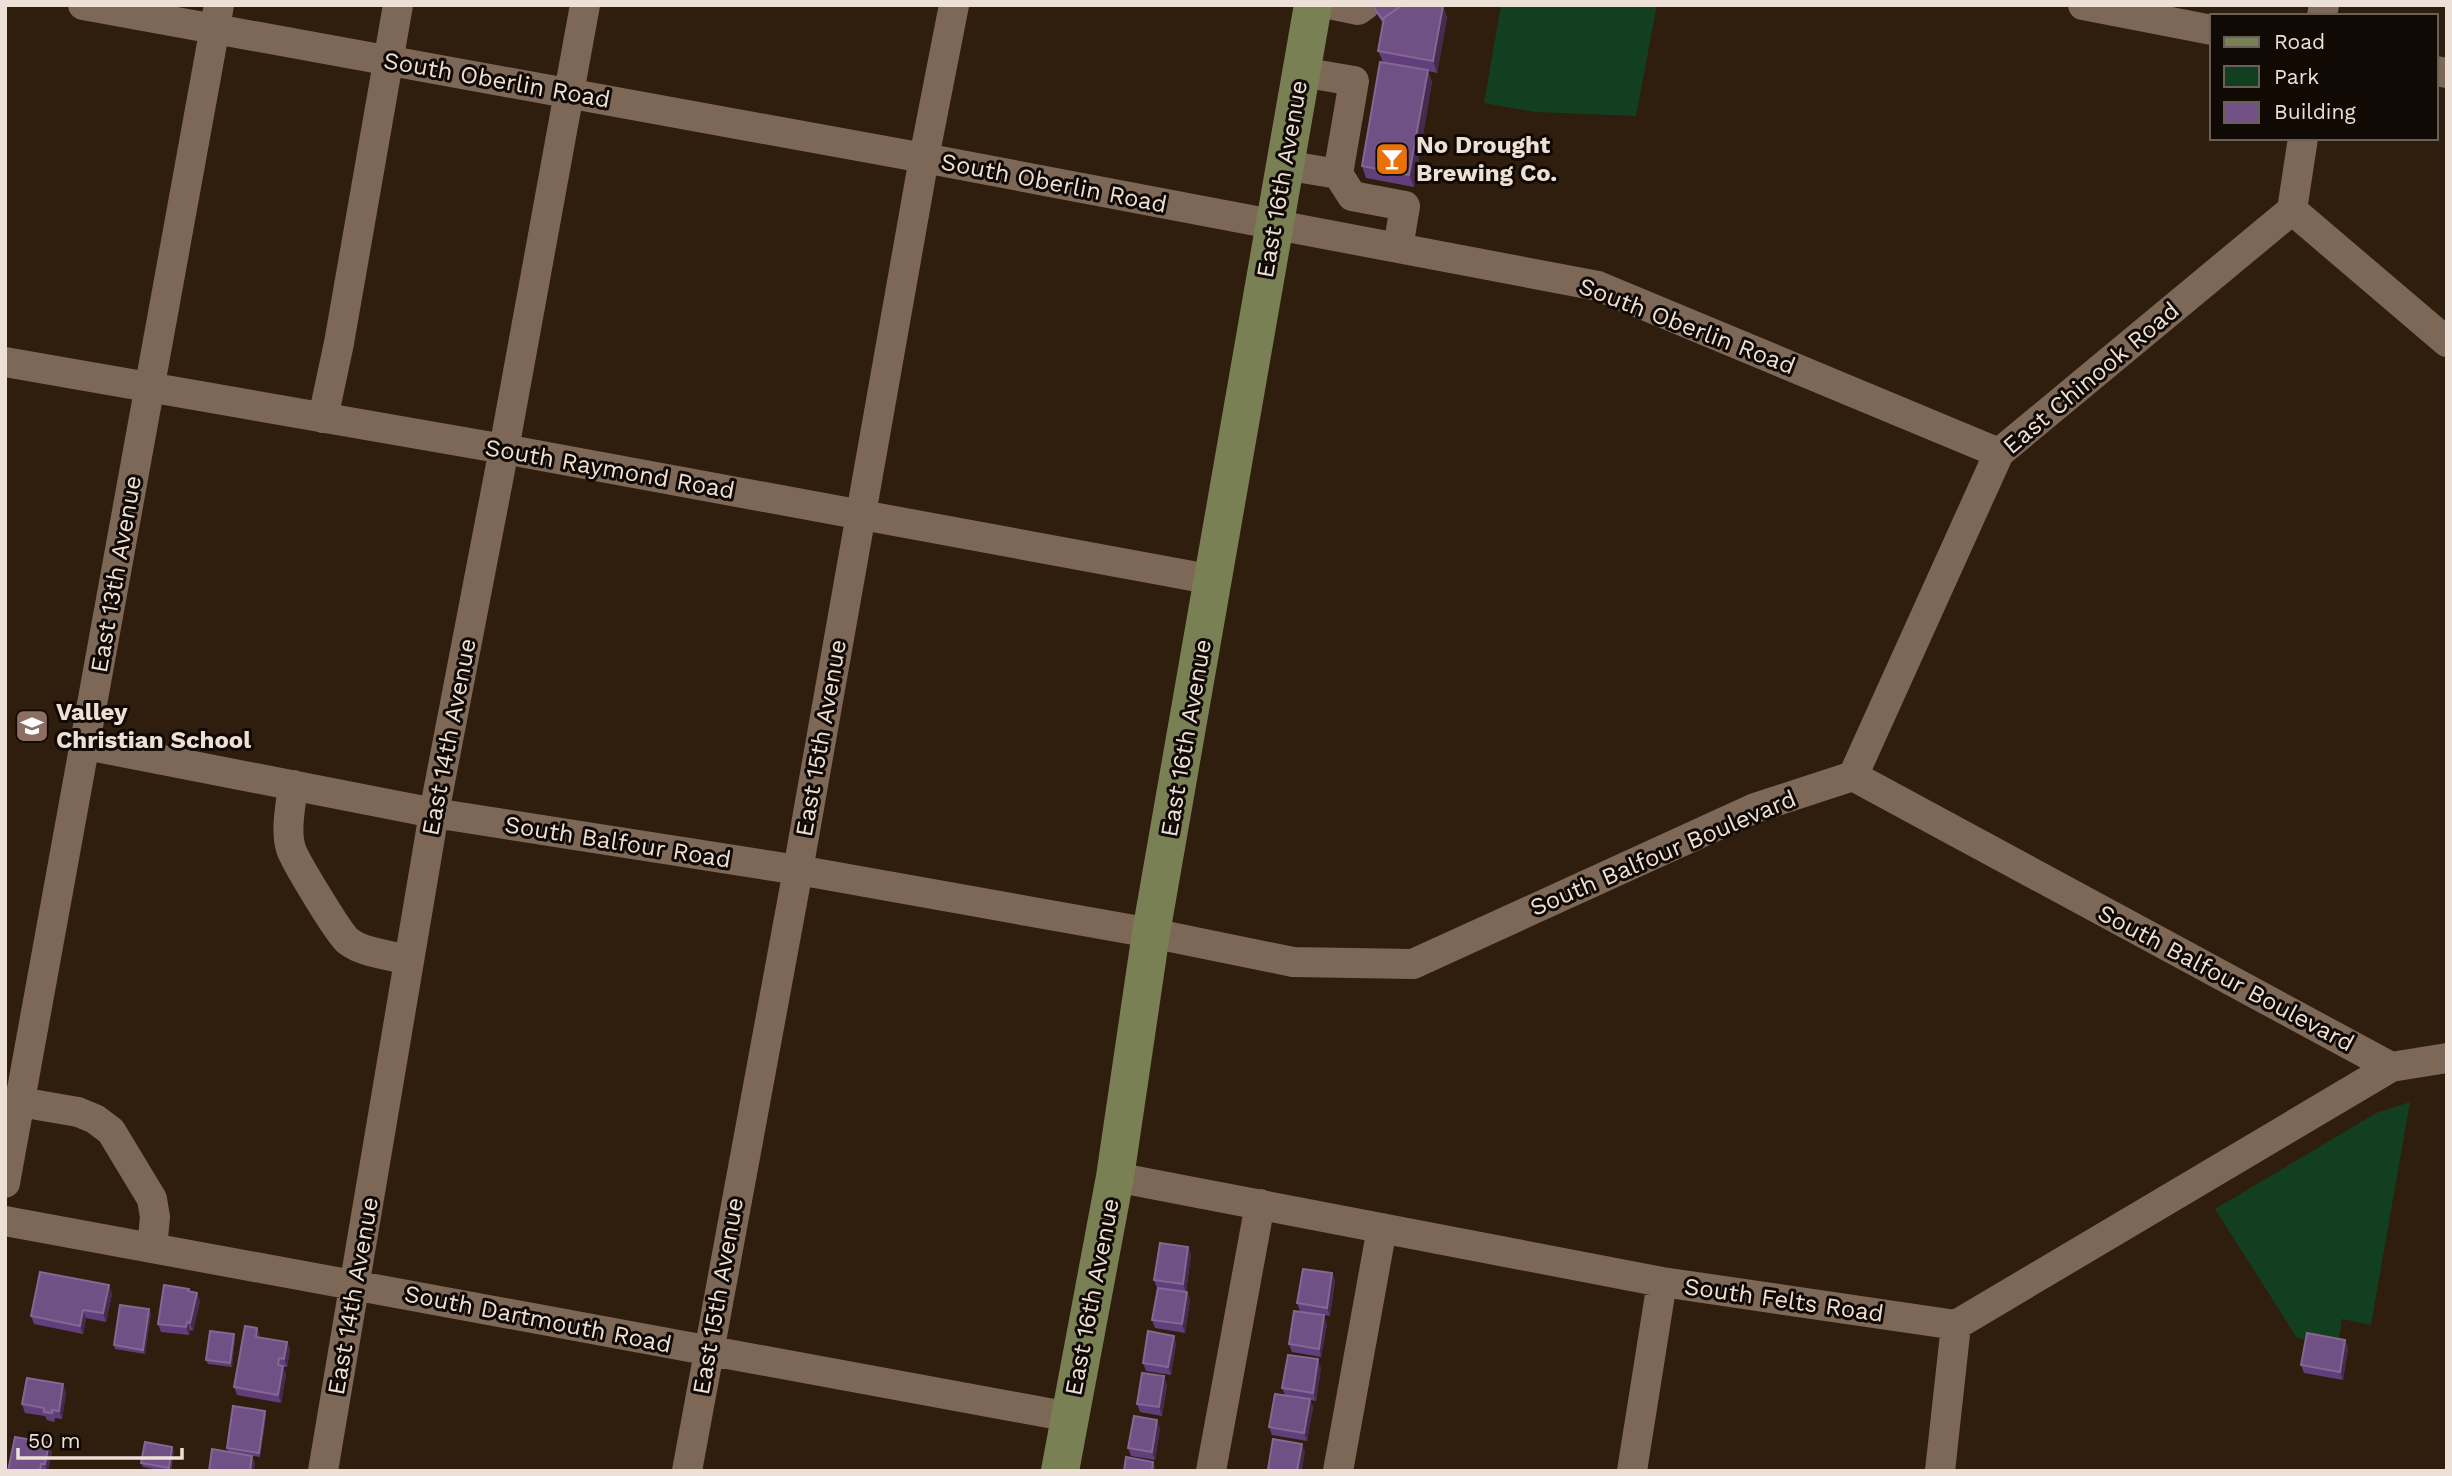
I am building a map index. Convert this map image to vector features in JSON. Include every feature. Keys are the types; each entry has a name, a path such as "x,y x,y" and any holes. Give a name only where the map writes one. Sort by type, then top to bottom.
{"main road":[{"name":"East 16th Avenue","path":"1060,1471 1115,1177 1151,933 1313,5"}],"street":[{"name":"South Oberlin Road","path":"83,5 217,17 389,61 924,158 1598,286 1999,453"},
{"path":"323,418 339,343 398,5"},
{"name":"East 14th Avenue","path":"323,1471 434,813 585,5"},
{"name":"East 15th Avenue","path":"687,1471 954,5"},
{"path":"1334,5 1358,10 1365,5"},
{"path":"2083,5 2210,30"},
{"name":"East 13th Avenue","path":"5,1183 217,17"},
{"path":"1300,72 1354,81 1345,185 1345,238"},
{"path":"2303,140 2292,210 2447,342"},
{"path":"1284,165 1405,206 1398,248"},
{"name":"East Chinook Road","path":"1853,776 1999,453 2292,210"},
{"name":"South Raymond Road","path":"5,362 504,449 1214,580"},
{"name":"South Balfour Road","path":"86,745 434,813 798,870 1151,933"},
{"name":"South Balfour Boulevard","path":"1151,933 1293,962 1412,964 1755,808 1853,776 2391,1067"},
{"path":"293,785 288,832 291,850 336,926 347,941 361,948 409,960"},
{"path":"1940,1471 1956,1325 2391,1067 2447,1058"},
{"path":"20,1102 78,1112 95,1119 111,1131 152,1199 155,1217 152,1248"},
{"name":"South Felts Road","path":"1115,1177 1662,1282 1956,1325"},
{"path":"1211,1471 1260,1205"},
{"name":"South Dartmouth Road","path":"5,1221 1070,1417"},
{"path":"1338,1471 1382,1228"},
{"path":"1632,1471 1662,1282"}],"green space":[{"path":"1501,5 1657,5 1636,116 1535,112 1484,103"},
{"path":"2410,1102 2371,1325 2342,1319 2338,1346 2297,1338 2215,1209 2376,1113"}],"building":[{"path":"1372,5 1402,5 1382,19"},
{"path":"1403,5 1443,6 1433,61 1378,51 1384,18"},
{"path":"1380,62 1428,70 1409,175 1362,166"},
{"path":"1160,1243 1188,1247 1183,1284 1154,1280"},
{"path":"1303,1269 1332,1273 1327,1308 1297,1303"},
{"path":"40,1272 109,1285 103,1313 83,1310 80,1326 31,1316"},
{"path":"164,1285 197,1293 190,1323 187,1322 186,1327 158,1324"},
{"path":"1158,1288 1187,1292 1182,1324 1152,1320"},
{"path":"120,1305 149,1309 143,1350 114,1345"},
{"path":"1294,1311 1324,1315 1319,1349 1289,1344"},
{"path":"245,1326 257,1328 256,1337 287,1342 284,1359 279,1358 278,1365 283,1366 278,1395 234,1387"},
{"path":"210,1331 234,1334 230,1363 206,1360"},
{"path":"1148,1331 1174,1336 1168,1367 1143,1363"},
{"path":"2307,1333 2345,1340 2340,1372 2301,1365"},
{"path":"1288,1355 1318,1359 1313,1393 1282,1388"},
{"path":"1142,1373 1164,1376 1159,1407 1137,1404"},
{"path":"27,1378 63,1384 59,1411 44,1412 44,1408 22,1404"},
{"path":"1275,1394 1310,1399 1304,1433 1269,1427"},
{"path":"233,1406 265,1411 259,1453 227,1448"},
{"path":"1134,1416 1157,1420 1152,1452 1128,1448"},
{"path":"15,1437 49,1443 45,1464 41,1464 40,1471 8,1471"},
{"path":"1273,1439 1302,1444 1297,1471 1268,1469"},
{"path":"145,1442 172,1447 169,1468 141,1463"},
{"path":"212,1449 252,1456 250,1471 209,1471"},
{"path":"1126,1457 1153,1462 1152,1471 1124,1471"}],"place":[{"name":"No Drought Brewing Co.","path":"1392,159"},
{"name":"Valley Christian School","path":"32,726"}]}
